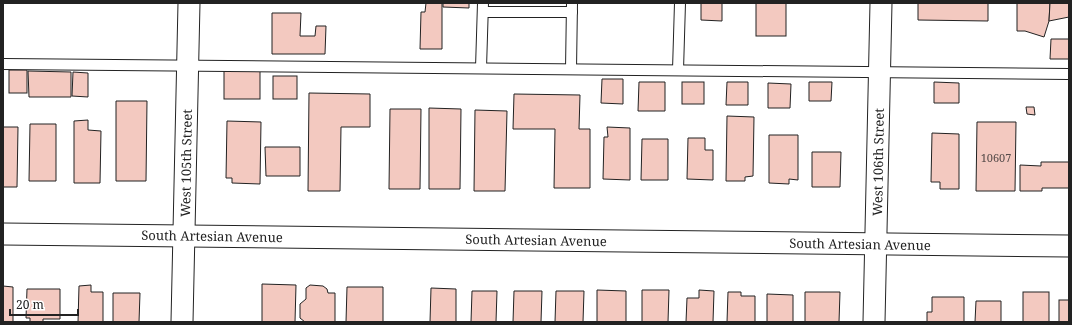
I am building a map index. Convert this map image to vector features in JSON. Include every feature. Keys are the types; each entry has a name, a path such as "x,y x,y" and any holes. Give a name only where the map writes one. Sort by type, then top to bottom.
{"street":[{"name":"West 105th Street","path":"182,322 189,3"},
{"name":"West 106th Street","path":"874,322 881,3"},
{"name":"South Artesian Avenue","path":"3,234 1069,246"}],"lane":[{"path":"678,70 680,3"},
{"path":"481,68 483,8 572,8 571,69"},
{"path":"3,64 880,71 1069,74"}],"building":[{"path":"426,3 442,3 442,49 420,49 421,12 425,12"},
{"path":"443,3 469,3 469,8 443,7"},
{"path":"701,3 722,3 722,21 701,20"},
{"path":"756,3 786,3 786,36 756,36"},
{"path":"918,3 988,3 988,21 918,20"},
{"path":"1017,3 1050,3 1049,21 1044,37 1025,31 1017,31"},
{"path":"1050,3 1069,3 1069,17 1049,21"},
{"path":"272,13 301,13 300,36 315,36 316,26 326,26 325,54 272,54"},
{"path":"1051,39 1069,39 1069,59 1050,59"},
{"path":"9,70 27,70 27,93 9,93"},
{"path":"28,71 71,72 71,97 29,97"},
{"path":"224,71 260,71 260,99 224,99"},
{"path":"73,72 88,73 88,97 72,96"},
{"path":"273,76 297,76 297,99 273,99"},
{"path":"602,79 623,79 623,104 601,103"},
{"path":"639,82 665,82 665,111 638,111"},
{"path":"682,82 704,82 704,104 682,104"},
{"path":"727,82 748,82 748,105 726,105"},
{"path":"809,82 832,82 831,101 809,101"},
{"path":"934,82 959,83 959,103 934,103"},
{"path":"768,83 791,84 790,108 768,108"},
{"path":"309,93 370,94 370,127 341,127 340,191 308,191"},
{"path":"514,94 580,95 579,129 590,129 590,188 554,188 555,129 513,129"},
{"path":"116,101 147,101 146,181 116,181"},
{"path":"1026,107 1034,107 1035,115 1027,114"},
{"path":"429,108 461,109 460,189 429,189"},
{"path":"390,109 421,109 420,189 389,189"},
{"path":"475,110 507,111 505,191 474,191"},
{"path":"727,116 754,117 753,176 745,177 745,181 726,181"},
{"path":"88,120 88,130 101,131 100,183 74,183 74,121"},
{"path":"227,121 261,122 260,184 232,183 232,178 226,178"},
{"path":"977,122 1016,122 1015,191 976,191"},
{"path":"30,124 56,124 56,181 29,181"},
{"path":"3,127 18,127 17,187 3,187"},
{"path":"607,127 630,128 630,180 603,179 604,137 608,137"},
{"path":"932,133 959,134 959,189 940,189 940,182 931,182"},
{"path":"769,135 798,135 798,180 789,179 789,184 769,183"},
{"path":"688,138 705,138 705,150 713,150 713,180 687,179"},
{"path":"642,139 668,139 668,180 641,180"},
{"path":"265,147 300,147 300,176 266,176"},
{"path":"812,152 841,152 840,187 812,187"},
{"path":"1041,162 1069,162 1069,188 1042,188 1042,191 1020,191 1020,165 1041,166"},
{"path":"262,284 296,285 295,322 262,322"},
{"path":"91,285 91,292 103,292 103,322 78,322 79,286"},
{"path":"310,285 323,286 327,289 328,293 335,293 335,322 305,322 300,318 300,304 306,299 306,288"},
{"path":"3,286 13,287 13,322 3,322"},
{"path":"347,287 383,287 383,322 346,322"},
{"path":"431,288 456,289 456,322 430,322"},
{"path":"27,289 60,289 60,319 43,319 43,322 30,322 30,318 26,318"},
{"path":"597,290 626,291 626,322 597,322"},
{"path":"642,290 669,290 668,322 642,322"},
{"path":"699,290 714,291 713,322 686,322 687,298 699,298"},
{"path":"472,291 497,291 496,322 471,322"},
{"path":"514,291 542,291 541,322 513,322"},
{"path":"556,291 584,291 583,322 555,322"},
{"path":"728,292 741,292 741,296 755,296 755,322 727,322"},
{"path":"805,292 840,292 839,322 805,322"},
{"path":"1023,292 1049,292 1049,322 1023,322"},
{"path":"113,293 140,293 139,322 113,322"},
{"path":"767,294 793,295 793,322 767,322"},
{"path":"932,297 964,297 964,322 927,322 927,312 932,312"},
{"path":"1059,300 1069,300 1069,322 1059,322"},
{"path":"976,301 1001,301 1001,322 975,322"}]}
